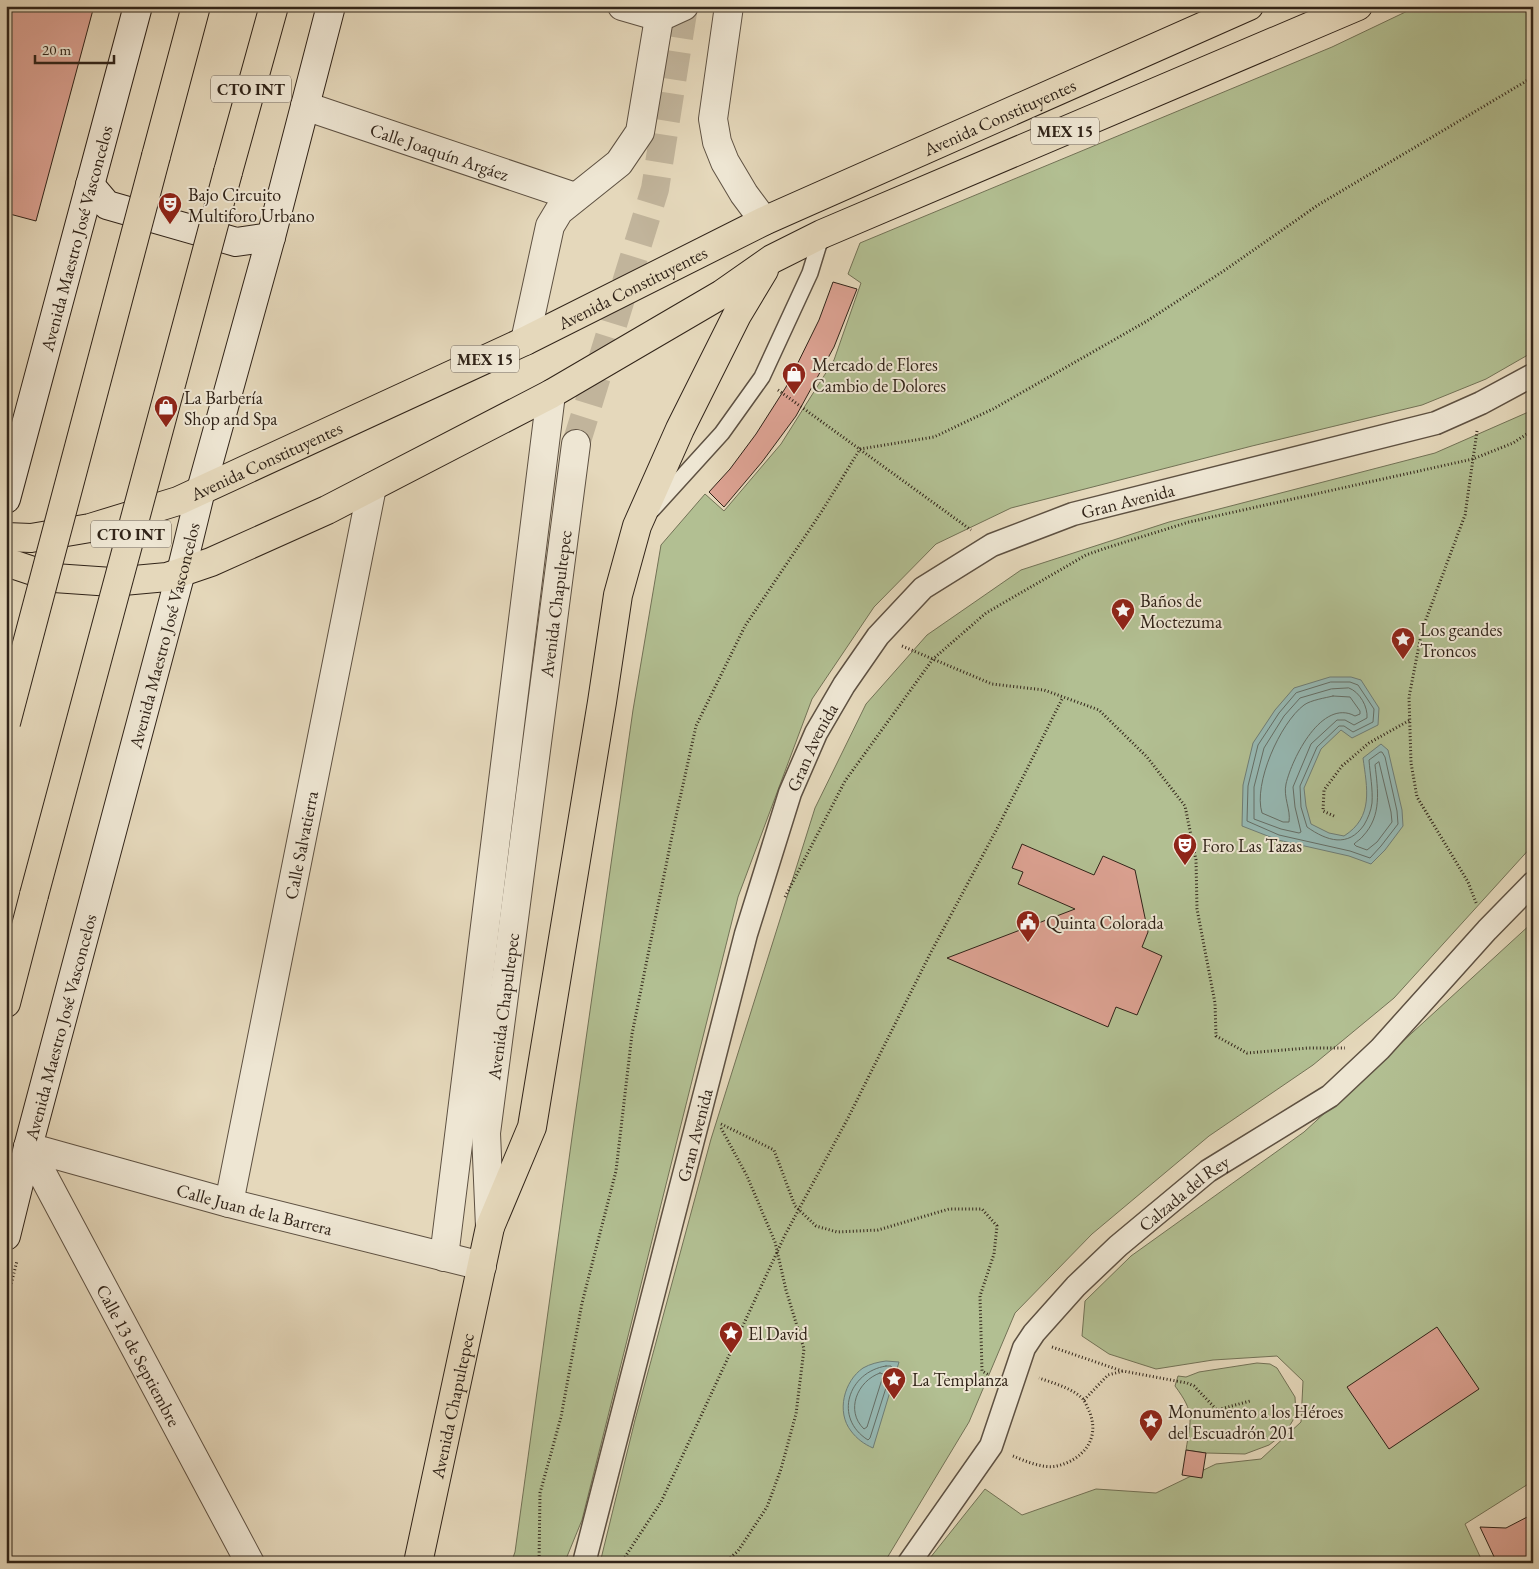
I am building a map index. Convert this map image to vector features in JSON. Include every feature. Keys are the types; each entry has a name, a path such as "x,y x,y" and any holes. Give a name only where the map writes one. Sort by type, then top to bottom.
{"main road":[{"path":"6,723 196,6"},
{"name":"CTO INT","path":"6,1003 274,6"},
{"name":"Avenida Constituyentes","path":"6,537 31,538 90,528 178,501 525,341 764,221 1249,6"},
{"name":"MEX 15","path":"181,572 241,549 372,487 551,394 722,294 772,259 822,234 1358,6"},
{"path":"490,1227 532,1126 618,595 637,526 680,429 728,333 753,287 772,259"},
{"path":"6,562 54,578 112,582 142,580 181,572"},
{"name":"Avenida Chapultepec","path":"418,1563 490,1227"}],"street":[{"name":"Avenida Maestro José Vasconcelos","path":"6,499 138,6"},
{"name":"Avenida Maestro José Vasconcelos","path":"12,1246 28,1147 331,6"},
{"path":"622,6 660,11 684,6"},
{"path":"729,6 713,119 717,142 725,162 744,194 764,221"},
{"path":"525,341 550,226 559,211 620,163 640,132 660,11"},
{"name":"Calle Joaquín Argáez","path":"305,106 575,197"},
{"path":"90,185 107,205 236,242 271,236"},
{"name":"Gran Avenida","path":"584,1563 746,934 787,803 816,733 844,685 878,636 924,588 992,545 1074,514 1436,423 1481,403 1533,375"},
{"name":"Avenida Chapultepec","path":"444,1257 551,394"},
{"name":"Avenida Chapultepec","path":"490,1227 486,1133 576,444"},
{"name":"Calle Salvatierra","path":"229,1203 372,487"},
{"name":"Calzada del Rey","path":"909,1563 991,1446 1024,1348 1076,1286 1118,1246 1208,1171 1330,1096 1380,1049 1487,930 1533,884"},
{"name":"Calle Juan de la Barrera","path":"28,1147 229,1203 482,1266"},
{"name":"Calle 13 de Septiembre","path":"28,1147 250,1563"}],"lane":[{"path":"637,526 722,433 762,378 810,273 822,234"}],"path":[{"path":"860,449 934,438 993,409 1147,321 1225,270 1318,205 1533,77"},
{"path":"762,378 992,545"},
{"path":"1481,403 1465,515 1422,630 1409,697 1411,763 1417,797 1468,882 1487,930"},
{"path":"784,898 845,781 933,659 986,613 1086,554 1189,522 1473,459 1512,443 1533,430"},
{"path":"539,1563 540,1493 561,1417 582,1303 616,1171 632,1034 696,726 745,626 822,511 860,449"},
{"path":"878,636 992,684 1044,690 1099,710 1147,757 1185,806 1196,860 1197,909 1215,1003 1216,1036 1247,1053 1308,1048 1380,1049"},
{"path":"622,1563 661,1502 777,1252 848,1118 929,956 1000,823 1063,697"},
{"path":"1334,816 1323,811 1324,790 1342,766 1369,743 1410,720"},
{"path":"724,1563 738,1551 767,1507 781,1469 796,1414 804,1349 786,1290 775,1242 747,1176 718,1123 774,1150 795,1206 816,1226 837,1232 878,1230 949,1209 982,1209 996,1226 994,1254 980,1296 982,1371 1065,1388 1084,1400 1092,1420 1092,1441 1077,1458 1055,1467 1031,1463 991,1446"},
{"path":"6,1304 12,1246"},
{"path":"1030,1340 1123,1371 1187,1382 1194,1386 1218,1410 1250,1400"},
{"path":"1084,1400 1108,1375 1123,1371"}],"green space":[{"path":"1418,6 1533,6 1533,352 1486,379 1422,405 1252,446 1011,508 936,544 874,607 812,699 738,897 582,1520 566,1559 559,1563 511,1563 515,1552 633,710 661,545 705,494 724,511 781,444 834,360 861,283 848,274 860,243 1332,47"},
{"path":"1533,410 1533,845 1394,998 1313,1065 1209,1136 1092,1234 1015,1313 969,1422 884,1563 600,1563 635,1420 711,1139 815,808 866,704 927,635 1021,570 1169,522 1435,453"},
{"path":"1533,922 1533,1481 1465,1524 1483,1563 926,1563 985,1489 1022,1515 1096,1489 1156,1493 1216,1464 1261,1459 1301,1422 1303,1381 1277,1356 1213,1360 1156,1369 1109,1354 1082,1336 1085,1301 1131,1256 1304,1132"},
{"path":"1257,1363 1270,1364 1277,1368 1295,1397 1296,1415 1286,1432 1269,1445 1245,1454 1206,1453 1186,1450 1190,1416 1186,1403 1175,1386 1178,1376 1186,1377 1199,1372"}],"water":[{"path":"1330,677 1351,677 1361,680 1379,708 1378,725 1352,738 1341,730 1321,749 1304,788 1306,806 1311,824 1329,833 1344,836 1354,828 1364,811 1367,791 1363,758 1381,744 1388,750 1402,810 1403,826 1385,850 1371,864 1349,856 1278,840 1242,826 1243,785 1253,743 1275,710 1294,688"},
{"path":"886,1361 899,1362 873,1448 858,1439 846,1423 843,1406 844,1397 851,1381 863,1368"}],"building":[{"path":"6,6 94,6 36,221 6,213"},
{"name":"Mercado de Flores Cambio de Dolores","path":"833,282 857,289 834,347 796,416 762,462 724,507 709,492 730,469 756,434 786,387 819,320"},
{"name":"Quinta Colorada","path":"1022,844 1094,875 1103,856 1135,870 1148,932 1142,947 1162,956 1137,1015 1116,1007 1108,1027 947,958 1075,909 1018,884 1023,872 1012,868"},
{"path":"1437,1327 1479,1389 1389,1449 1347,1387"},
{"path":"1186,1450 1206,1453 1202,1478 1182,1475"},
{"path":"1533,1514 1533,1563 1497,1563 1480,1527 1506,1528"}],"tunnel":[{"path":"576,444 655,189 684,6"}],"place":[{"name":"Bajo Circuito Multiforo Urbano","path":"170,225"},
{"name":"Mercado de Flores Cambio de Dolores","path":"794,395"},
{"name":"La Barbería Shop and Spa","path":"166,428"},
{"name":"Baños de Moctezuma","path":"1123,631"},
{"name":"Los geandes Troncos","path":"1403,660"},
{"name":"Foro Las Tazas","path":"1185,866"},
{"name":"Quinta Colorada","path":"1028,943"},
{"name":"El David","path":"731,1354"},
{"name":"La Templanza","path":"894,1400"},
{"name":"Monumento a los Héroes del Escuadrón 201","path":"1151,1442"}]}
